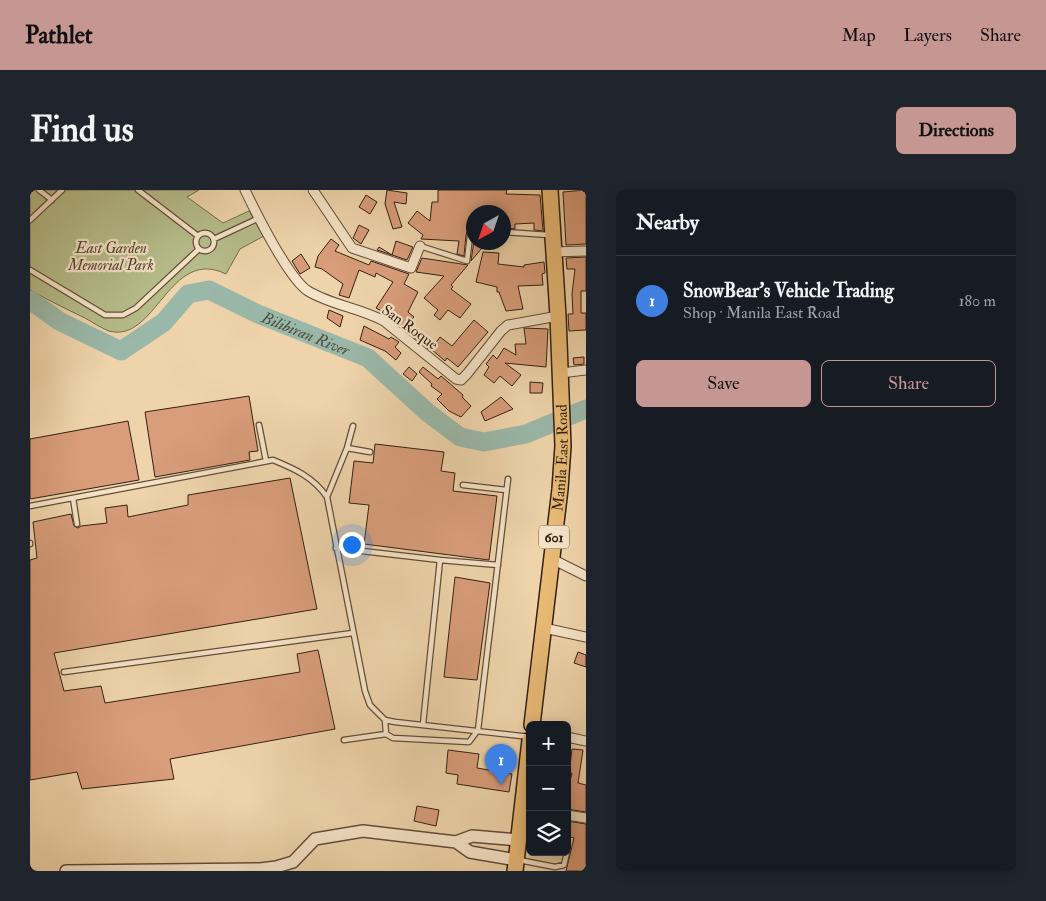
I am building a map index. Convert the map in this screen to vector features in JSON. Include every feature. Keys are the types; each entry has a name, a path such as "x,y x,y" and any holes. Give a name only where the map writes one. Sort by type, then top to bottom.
{"main road":[{"name":"Manila East Road","path":"532,721 552,559 563,446 558,316 550,190"},
{"path":"518,853 526,808"}],"street":[{"name":"San Roque","path":"244,190 297,282 321,298 372,315 384,321 456,379 461,380 467,374 501,331 508,325 558,316"},
{"path":"313,190 352,248 411,268 420,246"},
{"path":"553,252 586,251"},
{"path":"561,376 586,370"},
{"path":"552,559 586,576"},
{"path":"544,628 586,637"},
{"path":"571,738 586,741"},
{"path":"571,816 586,818"},
{"path":"66,871 276,869 293,862 315,839 363,830 456,842 472,836 518,853"},
{"path":"456,842 470,852 518,853"}],"lane":[{"path":"39,190 52,200"},
{"path":"30,220 62,190"},
{"path":"138,190 198,236"},
{"path":"214,239 259,218"},
{"path":"511,232 552,235"},
{"path":"204,233 210,234 214,239 213,247 206,251 199,249 196,240 198,236 204,233"},
{"path":"420,246 467,261 468,250"},
{"path":"30,270 105,315 123,315 136,308 199,249"},
{"path":"259,425 266,462"},
{"path":"327,496 347,448 353,426"},
{"path":"347,448 370,452"},
{"path":"30,506 273,460 299,470 319,485 327,496 365,691 370,704 385,720 386,734"},
{"path":"344,740 386,734 393,738 469,742 478,730 508,479"},
{"path":"463,485 506,490"},
{"path":"73,498 77,524"},
{"path":"336,548 498,565"},
{"path":"423,724 440,560"},
{"path":"64,672 353,633"},
{"path":"385,720 526,737"},
{"path":"518,853 554,867 564,865 566,856"}],"green space":[{"name":"East Garden Memorial Park","path":"30,190 199,190 187,197 223,223 249,211 264,236 240,249 226,274 207,269 190,273 176,283 139,324 125,331 109,331 30,290"}],"building":[{"path":"387,190 407,193 406,204 394,202 402,227 393,229 385,204"},
{"path":"438,190 507,190 506,194 540,195 543,231 534,230 534,223 515,224 515,229 511,228 511,205 466,205 464,256 457,254 459,241 421,239 423,235 408,223 417,211 430,221 432,202 438,202"},
{"path":"586,190 586,244 566,245 563,192"},
{"path":"366,195 377,202 370,214 359,207"},
{"path":"359,225 369,230 361,244 353,238"},
{"path":"331,239 339,245 335,251 369,265 371,261 409,274 404,284 418,292 408,312 414,317 403,328 392,317 376,308 393,282 376,273 375,277 359,270 349,298 339,295 343,284 322,269 315,267 318,256"},
{"path":"396,241 413,247 407,260 392,255"},
{"path":"379,247 392,255 377,250"},
{"path":"473,250 480,250 471,261"},
{"path":"483,252 499,253 498,264 524,267 524,265 544,262 543,285 518,286 523,309 506,311 499,292 497,292 497,287 476,282"},
{"path":"301,254 310,268 300,274 292,261"},
{"path":"586,257 586,291 581,291 581,313 586,313 586,330 569,331 568,314 573,314 572,294 575,269 567,269 566,258"},
{"path":"422,258 468,265 451,285 453,287 451,289 471,304 460,318 448,310 440,320 434,315 438,310 424,298 444,276 416,272"},
{"path":"329,310 343,316 340,327 327,318"},
{"path":"474,320 488,332 458,367 447,358 445,361 431,349 440,337 452,346"},
{"path":"364,326 399,342 395,347 401,353 396,360 385,351 360,340"},
{"path":"410,326 433,343 428,349 406,330"},
{"path":"524,328 548,329 546,367 505,363 521,375 512,386 500,376 494,383 484,375 489,367 486,364 493,355 497,359 504,348 516,355 515,344 526,344"},
{"path":"584,357 584,364 574,365 573,358"},
{"path":"409,367 417,374 412,381 403,374"},
{"path":"423,367 438,379 441,376 463,395 462,397 471,406 461,417 449,411 437,399 442,394 431,386 432,384 419,372"},
{"path":"530,382 543,383 542,393 530,393"},
{"path":"249,396 258,451 249,452 250,460 155,477 145,412"},
{"path":"501,397 513,409 485,421 481,412"},
{"path":"128,421 139,480 30,499 30,439"},
{"path":"375,444 444,452 441,471 455,473 453,491 497,496 489,560 364,544 369,505 349,503 354,461 373,463"},
{"path":"290,478 317,609 54,653 64,691 101,686 105,703 300,672 297,654 318,650 335,729 170,759 174,779 82,789 77,772 30,780 30,560 37,558 33,522 71,514 74,526 78,528 107,523 105,508 127,505 128,517 188,505 188,495"},
{"path":"455,577 490,583 477,680 444,677"},
{"path":"578,652 586,655 586,667 574,663"},
{"path":"572,749 583,750 578,783 586,785 586,812 571,810"},
{"path":"448,750 479,754 477,768 512,774 509,792 457,784 458,775 446,773"},
{"path":"417,806 439,810 436,826 414,821"},
{"path":"571,822 586,824 586,871 566,871 574,838 571,837"}],"waterway":[{"name":"Bilibiran River","path":"30,300 59,321 121,351 164,322 188,294 209,290 258,314 368,358 427,412 460,437 484,442 526,434 586,409"}],"place":[{"name":"SnowBear's Vehicle Trading","path":"501,785"}]}
